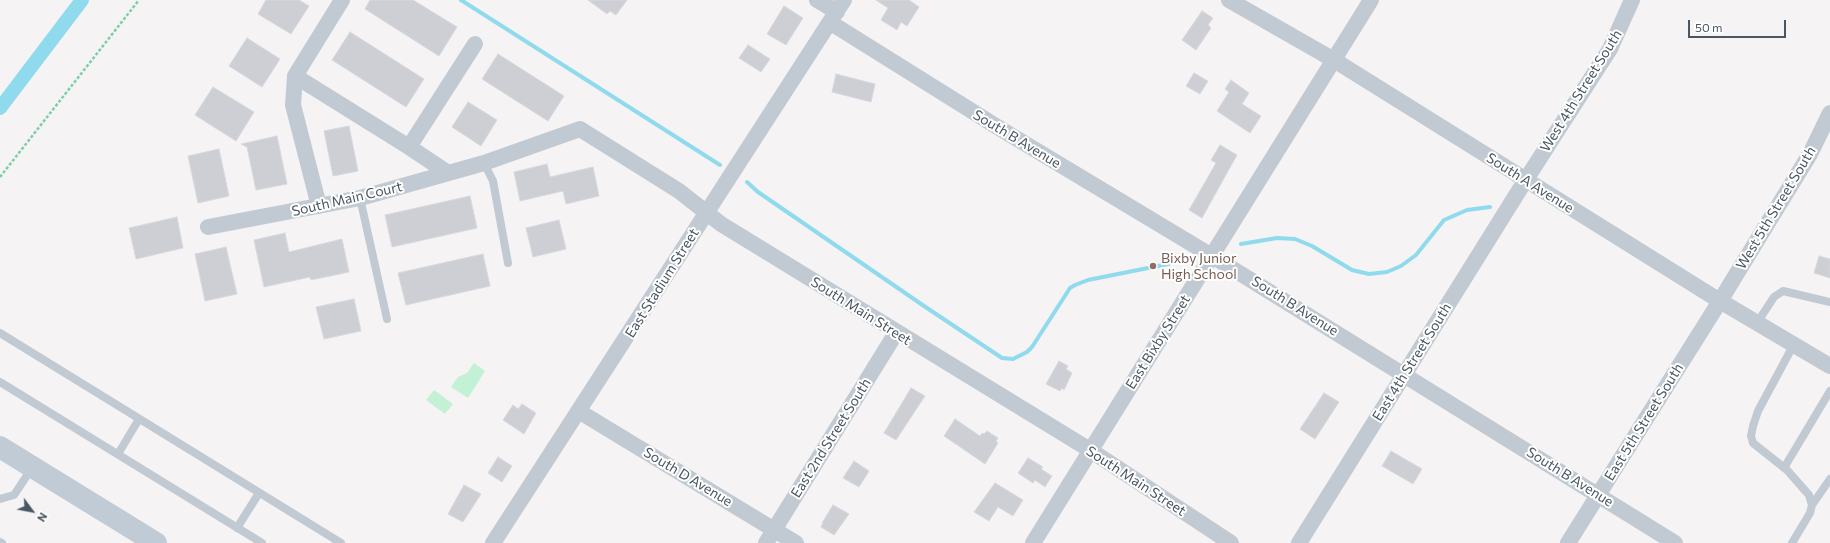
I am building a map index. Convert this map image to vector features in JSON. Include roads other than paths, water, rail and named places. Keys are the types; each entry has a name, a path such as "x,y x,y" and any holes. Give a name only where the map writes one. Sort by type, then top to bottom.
{"street":[{"path":"319,206 293,105 295,76 342,0"},
{"name":"South B Avenue","path":"817,0 837,12 999,128 1212,256 1675,543"},
{"name":"South A Avenue","path":"1229,0 1334,60 1525,181 1720,301 1830,366"},
{"name":"East Bixby Street","path":"1033,543 1371,0"},
{"name":"West 4th Street South","path":"1525,181 1610,49 1632,0"},
{"name":"East Stadium Street","path":"493,543 580,412 706,212 837,12"},
{"path":"409,147 475,44"},
{"path":"295,76 409,147 448,174"},
{"name":"West 5th Street South","path":"1720,301 1810,154 1830,113"},
{"name":"South Main Street","path":"484,163 580,129 678,191 721,224 896,333 1090,450 1231,543"},
{"name":"South Main Court","path":"208,227 360,198 484,163"},
{"name":"East 4th Street South","path":"1299,543 1525,181"},
{"name":"East 5th Street South","path":"1568,543 1720,301"},
{"name":"East 2nd Street South","path":"770,536 896,333"},
{"name":"South D Avenue","path":"580,412 770,536 796,543"},
{"path":"0,447 152,542"}],"lane":[{"path":"484,163 493,181 508,263"},
{"path":"360,198 387,319"},
{"path":"1757,323 1774,297 1783,291 1830,302"},
{"path":"0,333 341,543"},
{"path":"1794,344 1758,411 1752,436 1753,443 1784,468 1809,495 1812,505"},
{"path":"0,382 262,543"},
{"path":"1784,468 1830,391"},
{"path":"118,454 139,419"},
{"path":"0,499 14,495 32,467"},
{"path":"1792,543 1810,513 1812,505 1830,479"},
{"path":"237,528 259,492"}],"waterway":[{"path":"0,108 82,0"},
{"path":"461,0 720,165"},
{"path":"747,182 758,192 1002,358 1013,359 1027,352 1032,347 1070,288 1075,285 1088,280 1168,264 1185,258"},
{"path":"1241,244 1277,238 1295,239 1312,246 1352,270 1369,274 1387,272 1401,266 1416,255 1444,220 1467,210 1490,207"}],"place":[{"name":"Bixby Junior High School","path":"1153,266"}]}
